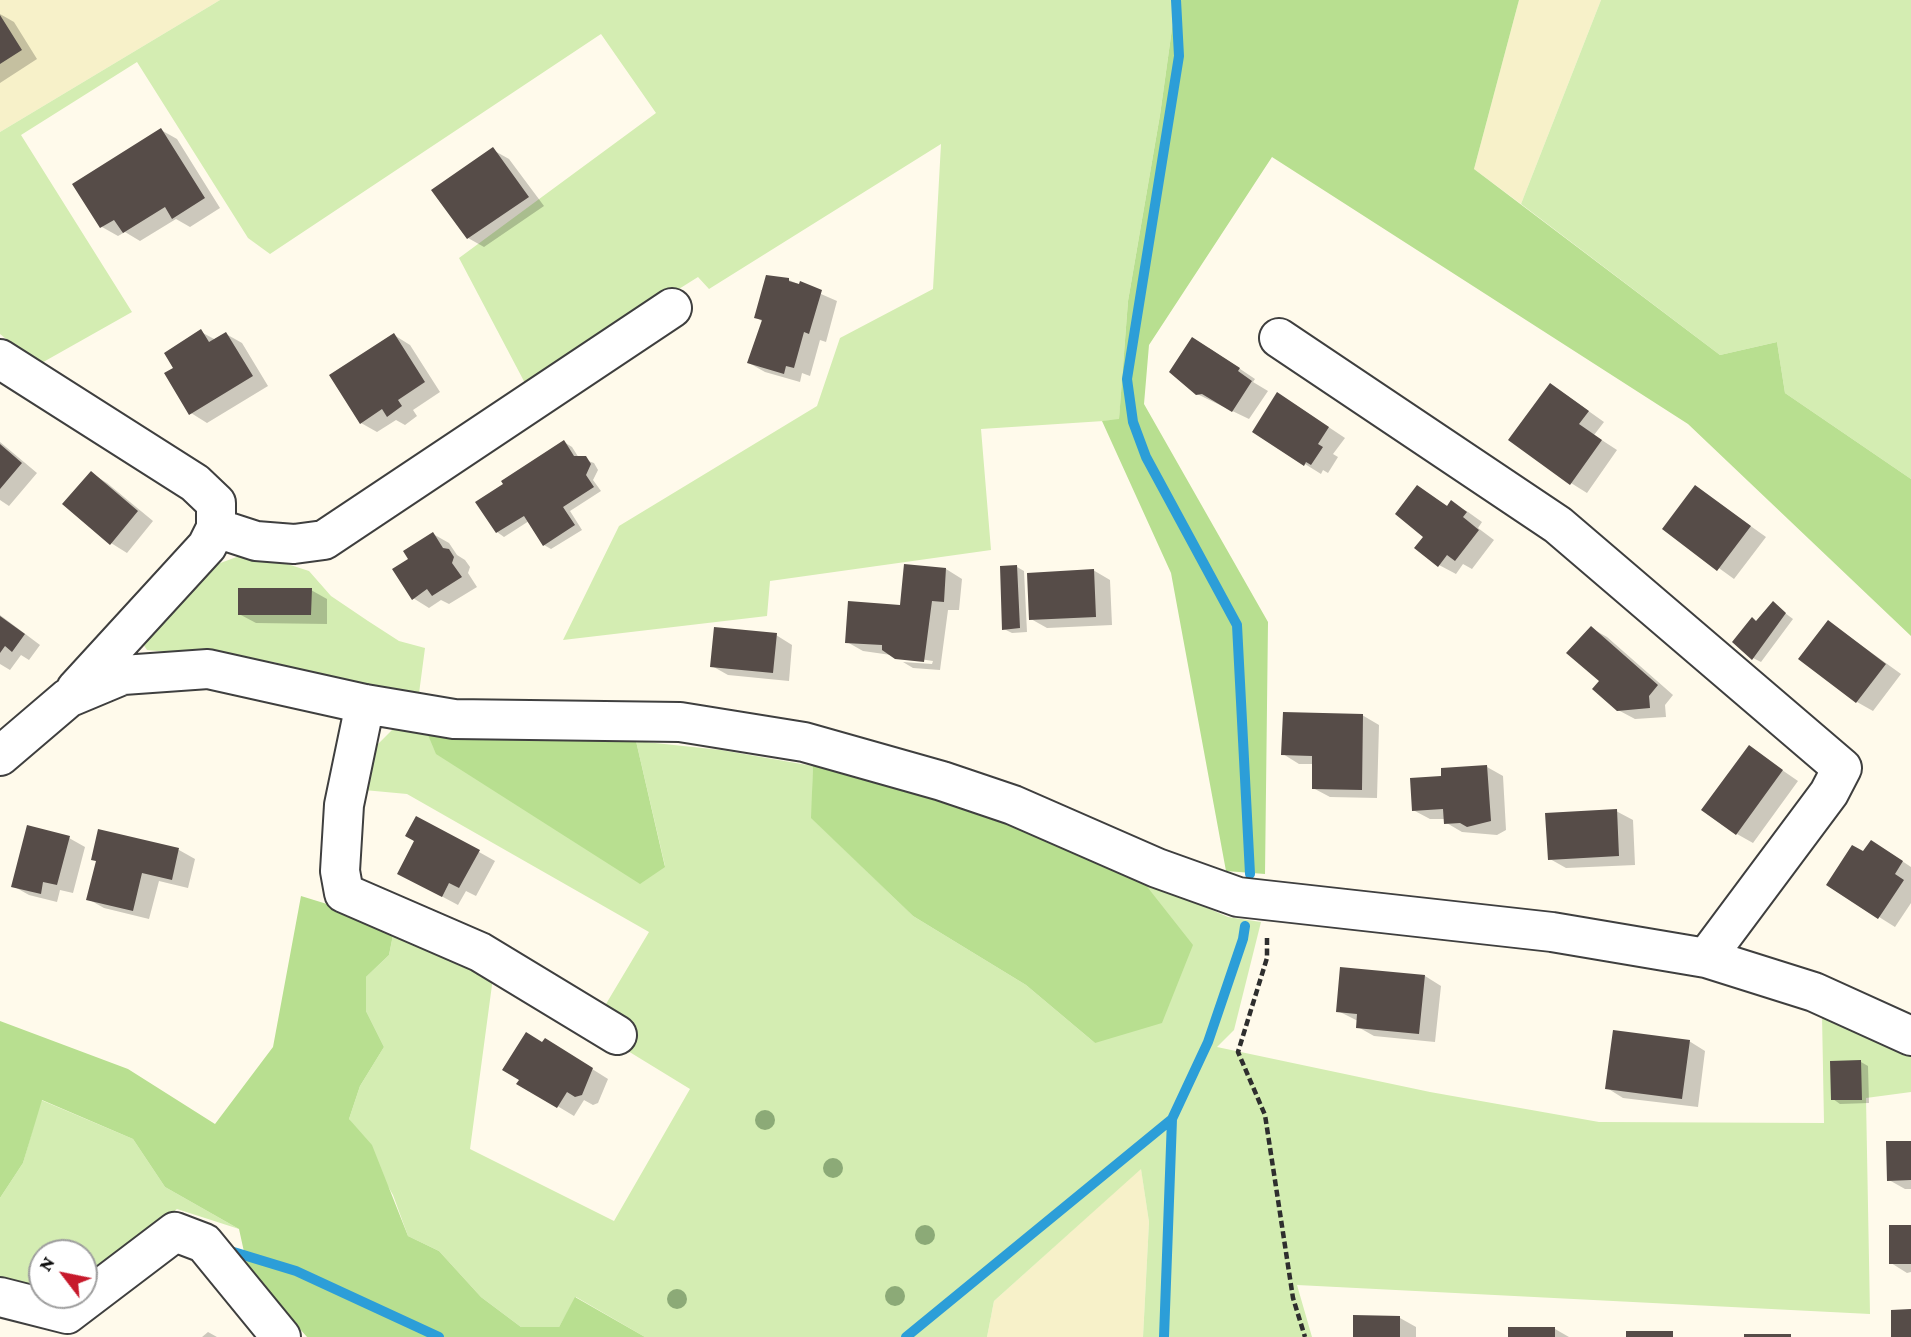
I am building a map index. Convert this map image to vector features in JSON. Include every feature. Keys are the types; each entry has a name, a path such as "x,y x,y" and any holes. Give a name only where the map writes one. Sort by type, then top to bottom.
{"street":[{"path":"216,527 256,541 294,544 324,540 672,308"},
{"path":"1279,338 1558,525 1842,768 1829,793 1706,958"},
{"path":"0,359 195,483 216,503 216,527 207,546 68,698 0,756"},
{"path":"68,698 123,675 208,669 365,704 454,719 680,722 804,742 1013,805 1209,888 1267,902 1552,932 1706,958 1814,992 1911,1036"},
{"path":"365,704 344,805 340,871 344,893 480,952 617,1035"},
{"path":"0,1297 67,1314 175,1232 204,1243 281,1337"}],"path":[{"path":"1267,902 1267,958 1238,1052 1265,1115 1293,1298 1305,1337"}],"shaded area":[{"path":"0,0 220,0 0,132"},
{"path":"1519,0 1601,0 1521,204 1474,169"},
{"path":"1141,1168 1149,1222 1143,1337 987,1337 994,1301"}],"green space":[{"path":"220,0 1176,0 1160,115 1128,301 1119,420 981,429 991,550 770,581 767,616 563,640 619,526 817,406 840,338 933,289 941,144 709,289 698,277 526,385 459,258 656,113 601,34 270,254 248,238 137,62 21,135 132,312 38,365 0,334 0,132"},
{"path":"1176,0 1519,0 1474,169 1720,355 1777,342 1785,393 1911,479 1911,636 1688,424 1272,157 1149,345 1144,404 1268,622 1265,874 1226,871 1171,573 1102,421 1119,419 1128,301 1160,115"},
{"path":"1601,0 1911,0 1911,479 1785,393 1777,342 1720,355 1521,204"},
{"path":"250,552 309,571 331,596 368,621 399,641 425,648 418,701 389,696 274,662 147,650 141,641 215,565"},
{"path":"392,730 426,730 665,866 636,741 721,750 813,766 812,818 913,916 1026,985 1095,1043 1141,879 1228,917 1261,922 1234,1030 1217,1047 1430,1092 1599,1122 1824,1123 1822,1015 1911,1054 1911,1092 1866,1098 1870,1314 1297,1285 1312,1337 1143,1337 1149,1222 1141,1169 994,1301 987,1337 645,1337 576,1297 559,1327 521,1327 481,1297 439,1251 408,1236 393,1195 349,1119 360,1086 384,1047 366,1011 366,977 389,955 395,925 494,970 470,1149 614,1221 690,1089 623,1048 636,1029 603,1009 649,932 407,794 364,790 377,745"},
{"path":"426,730 636,741 665,867 640,884 436,754"},
{"path":"813,766 887,781 1021,829 1141,879 1193,945 1162,1023 1095,1043 1026,985 913,916 811,818"},
{"path":"301,896 395,925 389,955 366,977 366,1011 384,1047 360,1086 349,1119 372,1145 408,1236 439,1251 481,1297 521,1327 559,1327 575,1297 645,1337 307,1337 248,1270 239,1229 165,1187 133,1139 42,1100 23,1163 0,1198 0,1021 128,1069 215,1124 273,1047"},
{"path":"41,1100 133,1139 165,1187 239,1229 177,1209 98,1266 98,1239 28,1239 28,1291 0,1284 0,1198 23,1163"}],"building":[{"path":"0,15 22,50 0,64"},
{"path":"161,128 205,198 172,219 165,207 123,233 114,220 100,228 72,184"},
{"path":"493,147 529,197 467,239 431,190"},
{"path":"766,275 789,278 789,281 799,284 800,281 822,290 809,334 804,332 794,368 786,366 784,374 747,363 762,320 754,318"},
{"path":"201,329 209,342 226,332 253,376 189,415 164,373 173,368 164,353"},
{"path":"394,333 425,382 398,400 402,406 387,417 382,409 360,424 329,375"},
{"path":"1192,337 1240,368 1238,371 1252,381 1232,412 1202,394 1196,395 1169,372"},
{"path":"1550,383 1589,411 1579,424 1602,440 1570,485 1508,440"},
{"path":"1277,392 1329,427 1318,444 1323,447 1311,465 1306,462 1304,466 1252,432"},
{"path":"564,440 574,456 586,456 591,464 586,475 594,487 563,507 575,525 543,546 524,516 496,533 475,502 503,484 501,481"},
{"path":"0,444 22,463 0,489"},
{"path":"91,471 138,511 110,545 62,504"},
{"path":"1417,485 1447,506 1451,500 1467,512 1463,517 1479,530 1455,561 1447,555 1438,567 1414,548 1423,537 1395,514"},
{"path":"1695,485 1751,526 1717,571 1662,529"},
{"path":"433,532 443,548 449,549 454,557 452,563 462,577 432,596 427,589 412,600 392,569 408,559 403,551"},
{"path":"904,564 946,568 944,602 932,601 924,662 895,659 882,650 882,645 845,643 848,601 900,605"},
{"path":"1017,565 1020,628 1002,630 1000,566"},
{"path":"1094,569 1096,617 1029,620 1027,573"},
{"path":"238,588 312,588 311,615 238,615"},
{"path":"1773,601 1786,613 1752,660 1732,642 1752,617 1756,621"},
{"path":"0,616 25,634 12,652 5,646 0,653"},
{"path":"1828,620 1886,664 1856,703 1798,659"},
{"path":"1591,626 1658,685 1649,696 1650,708 1617,711 1592,689 1599,681 1566,653"},
{"path":"714,627 777,633 773,673 710,667"},
{"path":"1283,712 1363,714 1362,790 1312,789 1312,756 1281,755"},
{"path":"1749,745 1783,770 1736,835 1701,810"},
{"path":"1487,765 1491,821 1467,827 1460,823 1444,824 1443,809 1412,811 1410,778 1441,776 1441,768"},
{"path":"1617,809 1619,856 1548,860 1545,813"},
{"path":"416,816 480,850 459,888 449,883 442,897 397,874 414,841 405,836"},
{"path":"27,825 70,836 57,885 43,882 41,894 11,887"},
{"path":"98,829 179,848 172,880 142,873 133,911 86,900 96,861 91,860"},
{"path":"1871,840 1903,861 1895,874 1904,880 1878,919 1826,885 1852,845 1863,851"},
{"path":"1340,967 1425,975 1419,1034 1356,1028 1357,1014 1336,1012"},
{"path":"1613,1030 1690,1040 1682,1099 1605,1089"},
{"path":"526,1032 542,1042 545,1038 593,1068 582,1095 575,1097 567,1092 557,1108 516,1084 519,1080 502,1070"},
{"path":"1861,1060 1862,1100 1831,1100 1830,1061"},
{"path":"1886,1141 1911,1141 1911,1180 1887,1181"},
{"path":"1889,1225 1911,1225 1911,1264 1889,1264"},
{"path":"1911,1309 1911,1337 1891,1337 1891,1310"},
{"path":"1353,1315 1400,1316 1400,1337 1353,1337"},
{"path":"1508,1327 1555,1327 1555,1337 1508,1337"},
{"path":"1626,1331 1673,1331 1673,1337 1626,1337"},
{"path":"1744,1334 1791,1334 1791,1337 1744,1337"}],"waterway":[{"path":"1176,0 1179,56 1127,379 1133,422 1146,457 1237,625 1250,874"},
{"path":"906,1337 1172,1119 1208,1042 1245,926"},
{"path":"1164,1337 1172,1119"},
{"path":"227,1250 296,1271 439,1337"}]}
